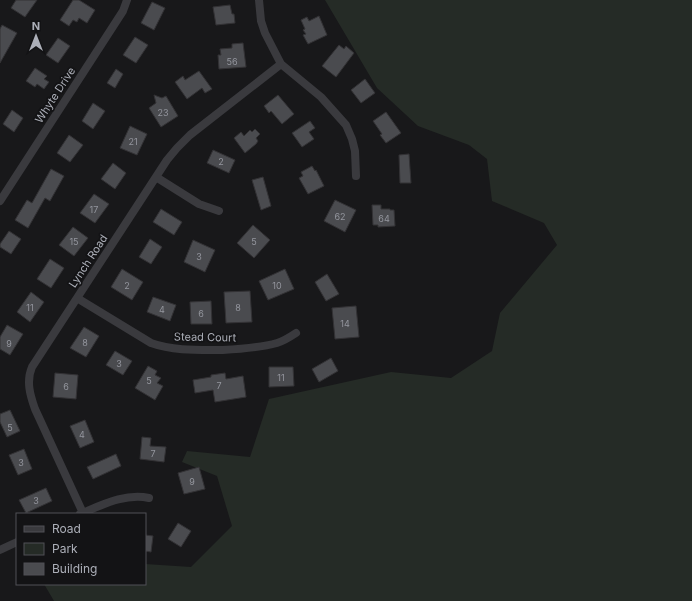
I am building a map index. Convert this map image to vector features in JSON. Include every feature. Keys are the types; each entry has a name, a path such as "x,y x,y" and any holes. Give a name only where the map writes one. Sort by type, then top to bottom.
{"street":[{"name":"Whyte Drive","path":"0,201 123,11 127,0"},
{"path":"259,0 261,20 265,33 281,64 321,97 346,125 356,150 356,176"},
{"name":"Lynch Road","path":"82,513 35,409 30,394 29,383 32,367 167,160 190,135 281,64"},
{"path":"156,177 199,204 219,212"},
{"name":"Stead Court","path":"77,298 151,343 161,346 197,350 237,349 279,343 296,333"},
{"path":"84,513 103,504 126,497 141,496 149,498"},
{"path":"0,550 16,542"}],"green space":[{"path":"325,0 692,0 692,601 54,601 45,585 146,585 146,564 191,567 232,526 217,476 182,462 187,451 250,457 269,399 391,372 451,378 492,351 500,313 557,245 544,223 492,201 487,159 469,145 418,126 377,88"}],"building":[{"path":"16,0 37,0 25,17 11,8"},
{"path":"73,0 79,0 95,10 87,23 79,18 77,22 73,20 69,26 60,20"},
{"path":"152,2 165,8 154,30 141,23"},
{"path":"230,5 232,14 234,14 235,23 216,25 213,7"},
{"path":"319,16 327,35 308,44 303,35 306,34 303,30 305,29 301,20 307,17 309,21"},
{"path":"2,25 17,33 0,63 0,29"},
{"path":"135,37 148,45 136,63 123,55"},
{"path":"58,38 70,46 58,63 46,55"},
{"path":"243,43 246,67 219,69 218,55 221,55 220,49 232,48 232,44"},
{"path":"339,45 344,49 346,46 354,53 336,77 322,66"},
{"path":"35,68 47,76 44,79 49,82 44,89 37,84 35,87 26,81"},
{"path":"116,69 123,74 115,88 107,83"},
{"path":"199,71 212,89 205,93 202,88 187,99 175,82 183,76 185,80"},
{"path":"365,79 375,93 361,103 351,90"},
{"path":"154,95 162,98 166,96 178,116 161,127 149,108 156,103"},
{"path":"278,95 294,114 282,124 271,111 269,113 264,106"},
{"path":"93,103 105,111 93,129 82,121"},
{"path":"12,110 23,118 14,132 3,124"},
{"path":"386,112 401,133 386,143 373,121"},
{"path":"310,121 315,128 309,132 314,139 302,147 292,133"},
{"path":"130,126 147,134 137,155 120,148"},
{"path":"255,129 260,134 256,138 258,141 245,153 234,138 241,132 244,136 250,130 252,132"},
{"path":"69,135 83,145 70,162 57,153"},
{"path":"213,150 235,160 229,173 207,163"},
{"path":"409,154 411,183 400,183 399,155"},
{"path":"113,163 126,173 115,189 101,179"},
{"path":"312,166 315,171 316,170 324,186 308,194 299,178 303,176 301,172"},
{"path":"51,169 64,176 50,201 45,198 28,228 15,220 27,200 32,203"},
{"path":"263,177 271,206 261,210 252,180"},
{"path":"94,194 109,204 95,223 80,213"},
{"path":"335,200 356,210 345,232 324,221"},
{"path":"372,205 381,205 381,209 394,210 395,226 378,227 378,225 373,225"},
{"path":"161,209 182,222 174,235 153,222"},
{"path":"253,225 270,240 254,258 237,243"},
{"path":"73,227 88,238 74,256 59,245"},
{"path":"9,231 21,239 11,254 0,247 0,244"},
{"path":"150,239 162,247 151,264 139,257"},
{"path":"193,240 215,250 205,272 184,262"},
{"path":"50,259 64,268 51,288 37,279"},
{"path":"122,269 143,282 132,300 111,287"},
{"path":"285,269 294,289 268,300 259,281"},
{"path":"327,274 339,294 326,301 315,282"},
{"path":"250,291 252,322 226,323 224,292"},
{"path":"31,292 44,302 30,322 17,312"},
{"path":"153,297 176,305 170,321 147,312"},
{"path":"211,301 212,324 191,324 190,302"},
{"path":"356,306 359,337 335,339 332,308"},
{"path":"7,325 23,334 10,355 0,349 0,337"},
{"path":"84,327 99,336 86,357 70,348"},
{"path":"115,351 132,361 123,375 106,365"},
{"path":"331,358 338,371 319,382 312,369"},
{"path":"148,366 157,371 155,375 161,378 157,383 163,386 155,400 135,388"},
{"path":"269,367 293,367 294,386 269,387"},
{"path":"55,373 78,375 76,399 53,397"},
{"path":"225,373 226,379 243,376 246,397 215,402 213,390 195,393 193,380"},
{"path":"10,410 20,431 7,437 0,422 0,414"},
{"path":"85,420 94,442 80,448 70,426"},
{"path":"142,437 151,438 150,446 166,447 164,462 140,459"},
{"path":"24,449 32,469 18,475 9,455"},
{"path":"116,454 121,466 93,479 87,467"},
{"path":"199,467 205,489 184,494 178,473"},
{"path":"46,488 52,501 26,513 19,500"},
{"path":"178,523 191,531 181,547 168,539"},
{"path":"146,535 153,536 151,552 146,551"}]}
